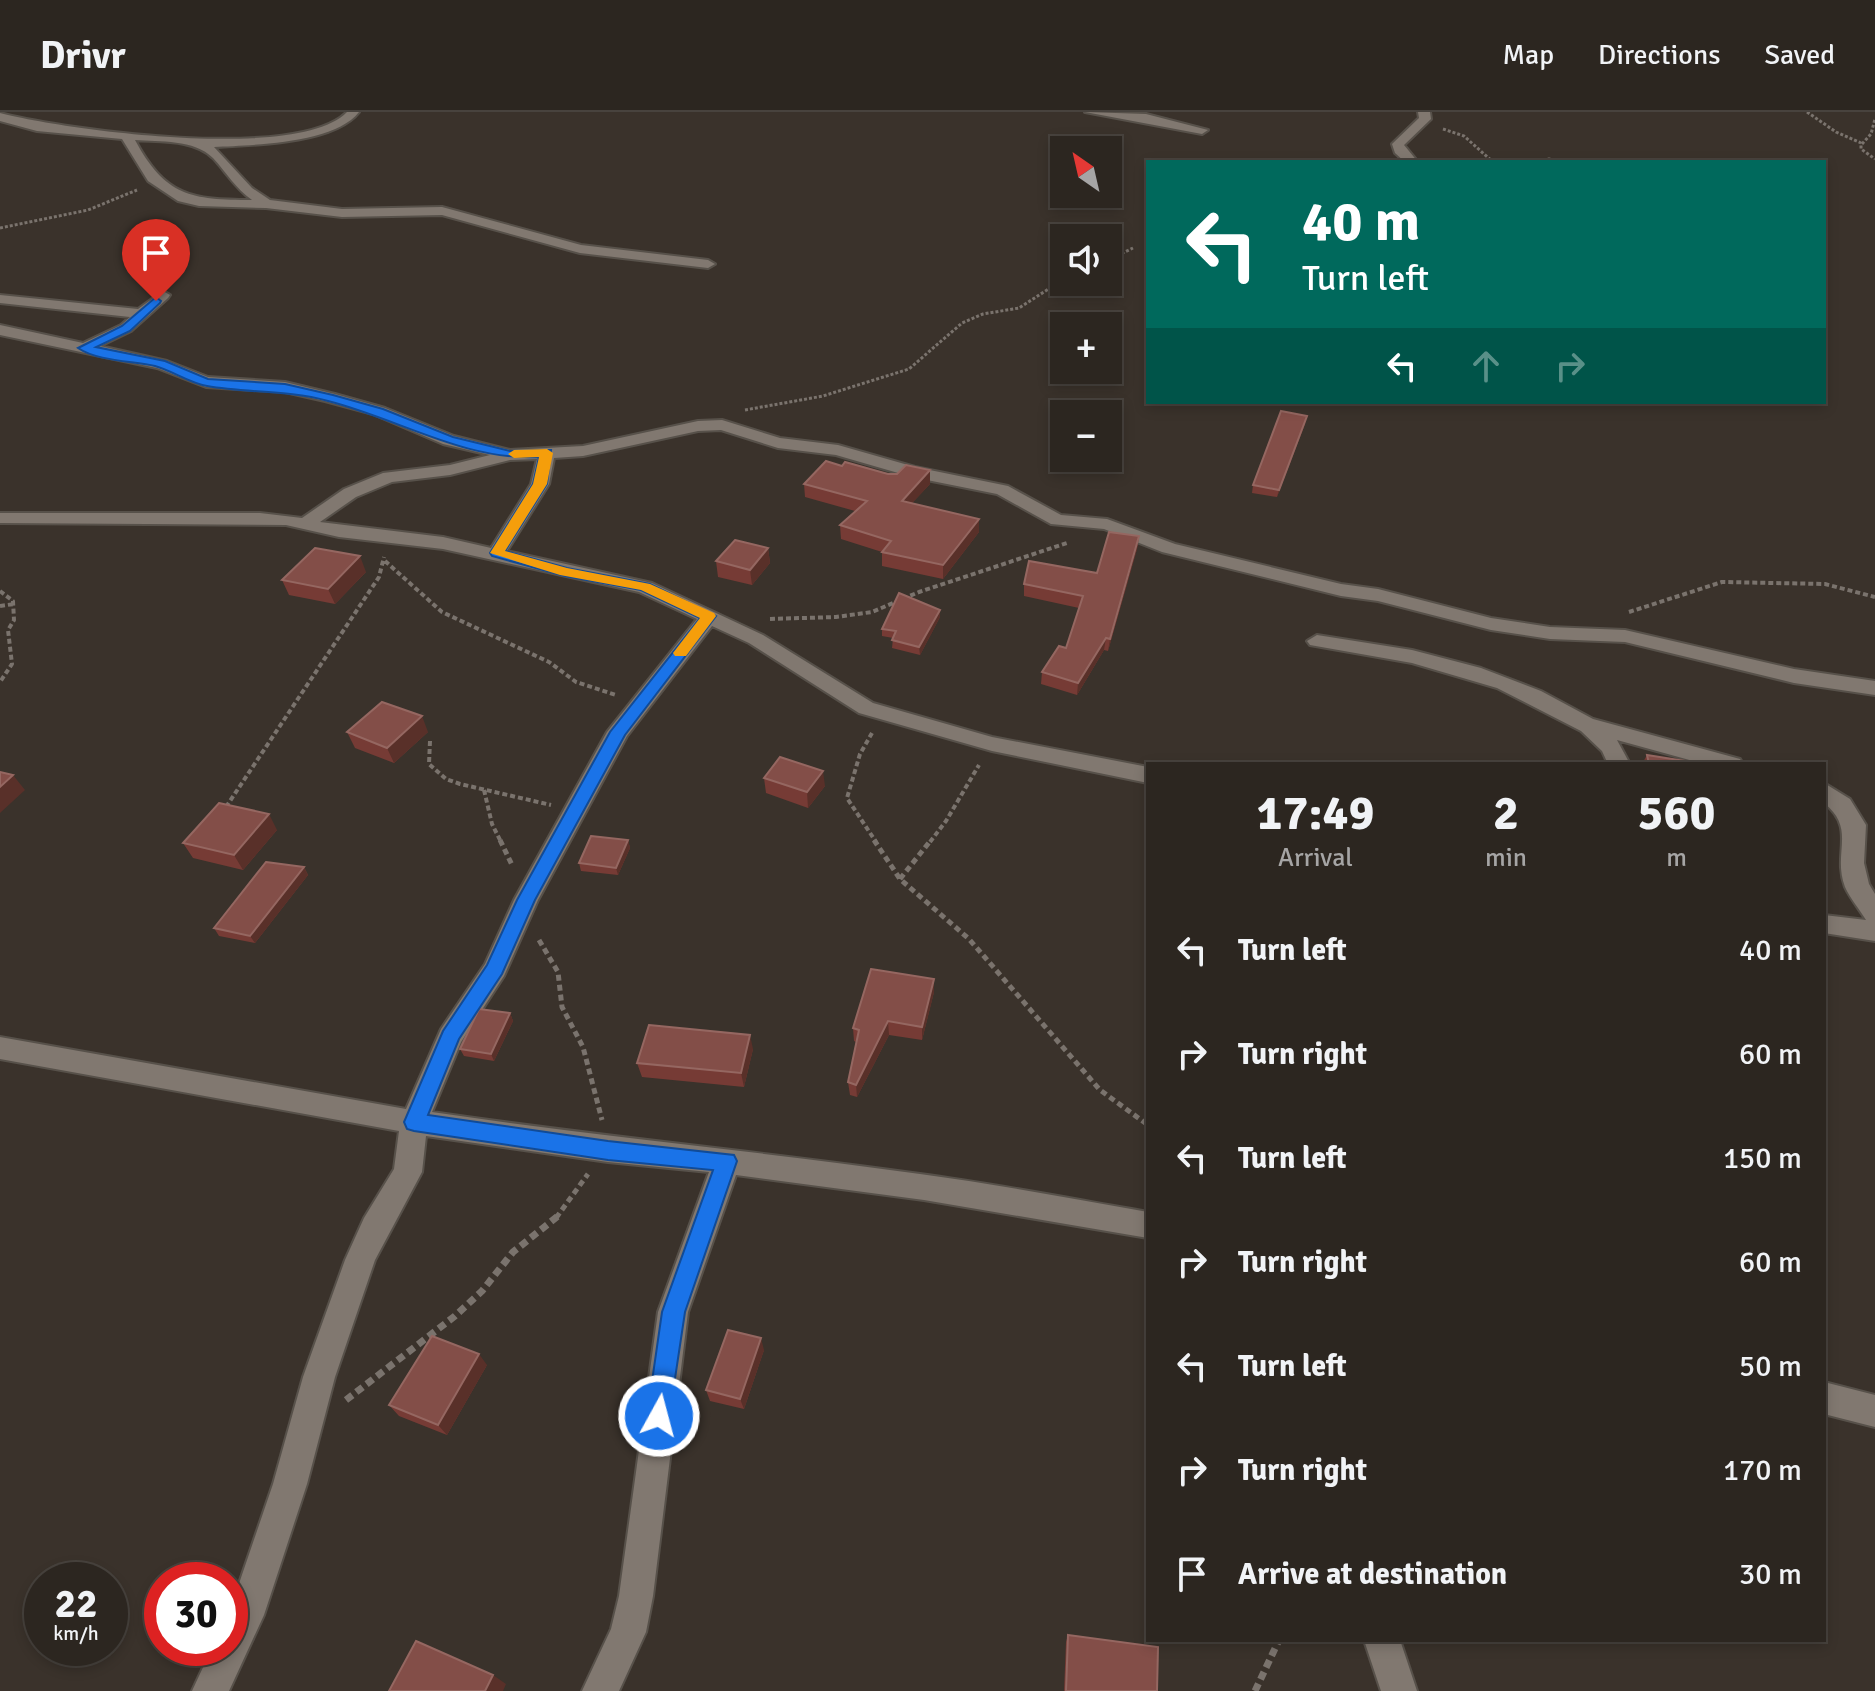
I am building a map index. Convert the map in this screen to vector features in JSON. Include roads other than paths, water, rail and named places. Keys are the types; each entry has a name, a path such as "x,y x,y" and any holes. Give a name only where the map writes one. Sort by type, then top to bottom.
{"street":[{"path":"198,144 250,141 330,127 344,122 353,112"},
{"path":"1091,112 1146,118 1202,130"},
{"path":"1410,160 1399,150 1398,144 1425,119 1424,112"},
{"path":"0,117 18,123 127,137 181,139 198,144 215,153 247,191 266,204"},
{"path":"3,134 18,123"},
{"path":"127,137 153,180 172,196 188,200 266,204 342,213 442,211 580,249 708,264"},
{"path":"84,348 126,328 163,295"},
{"path":"0,299 141,314"},
{"path":"0,330 161,364 206,382 285,387 329,397 379,411 449,440 510,455"},
{"path":"306,524 350,493 377,481 458,469 510,455 593,449 698,426 722,425 778,443 838,450 912,472 1009,492 1057,520 1114,526 1169,548 1341,590 1378,595 1491,624 1550,633 1625,636 1794,676 1875,688"},
{"path":"497,553 540,484 547,453"},
{"path":"0,518 260,518 497,553 565,572 645,587 756,639 858,705 883,714 992,744 1146,775"},
{"path":"210,1691 246,1615 319,1377 360,1260 374,1228 408,1172 414,1122 443,1061 450,1037 495,969 518,916 618,732 717,621"},
{"path":"1317,641 1414,656 1487,675 1530,693 1588,725 1725,762"},
{"path":"1588,725 1609,745 1618,762"},
{"path":"1826,793 1842,805 1855,825 1852,863 1857,886 1875,914"},
{"path":"1826,924 1875,931"},
{"path":"0,1048 414,1122 608,1150 727,1161 924,1187 1146,1225"},
{"path":"600,1691 628,1632 636,1596 673,1312 727,1161"},
{"path":"1826,1399 1875,1411"},
{"path":"1383,1642 1399,1691"}]}
